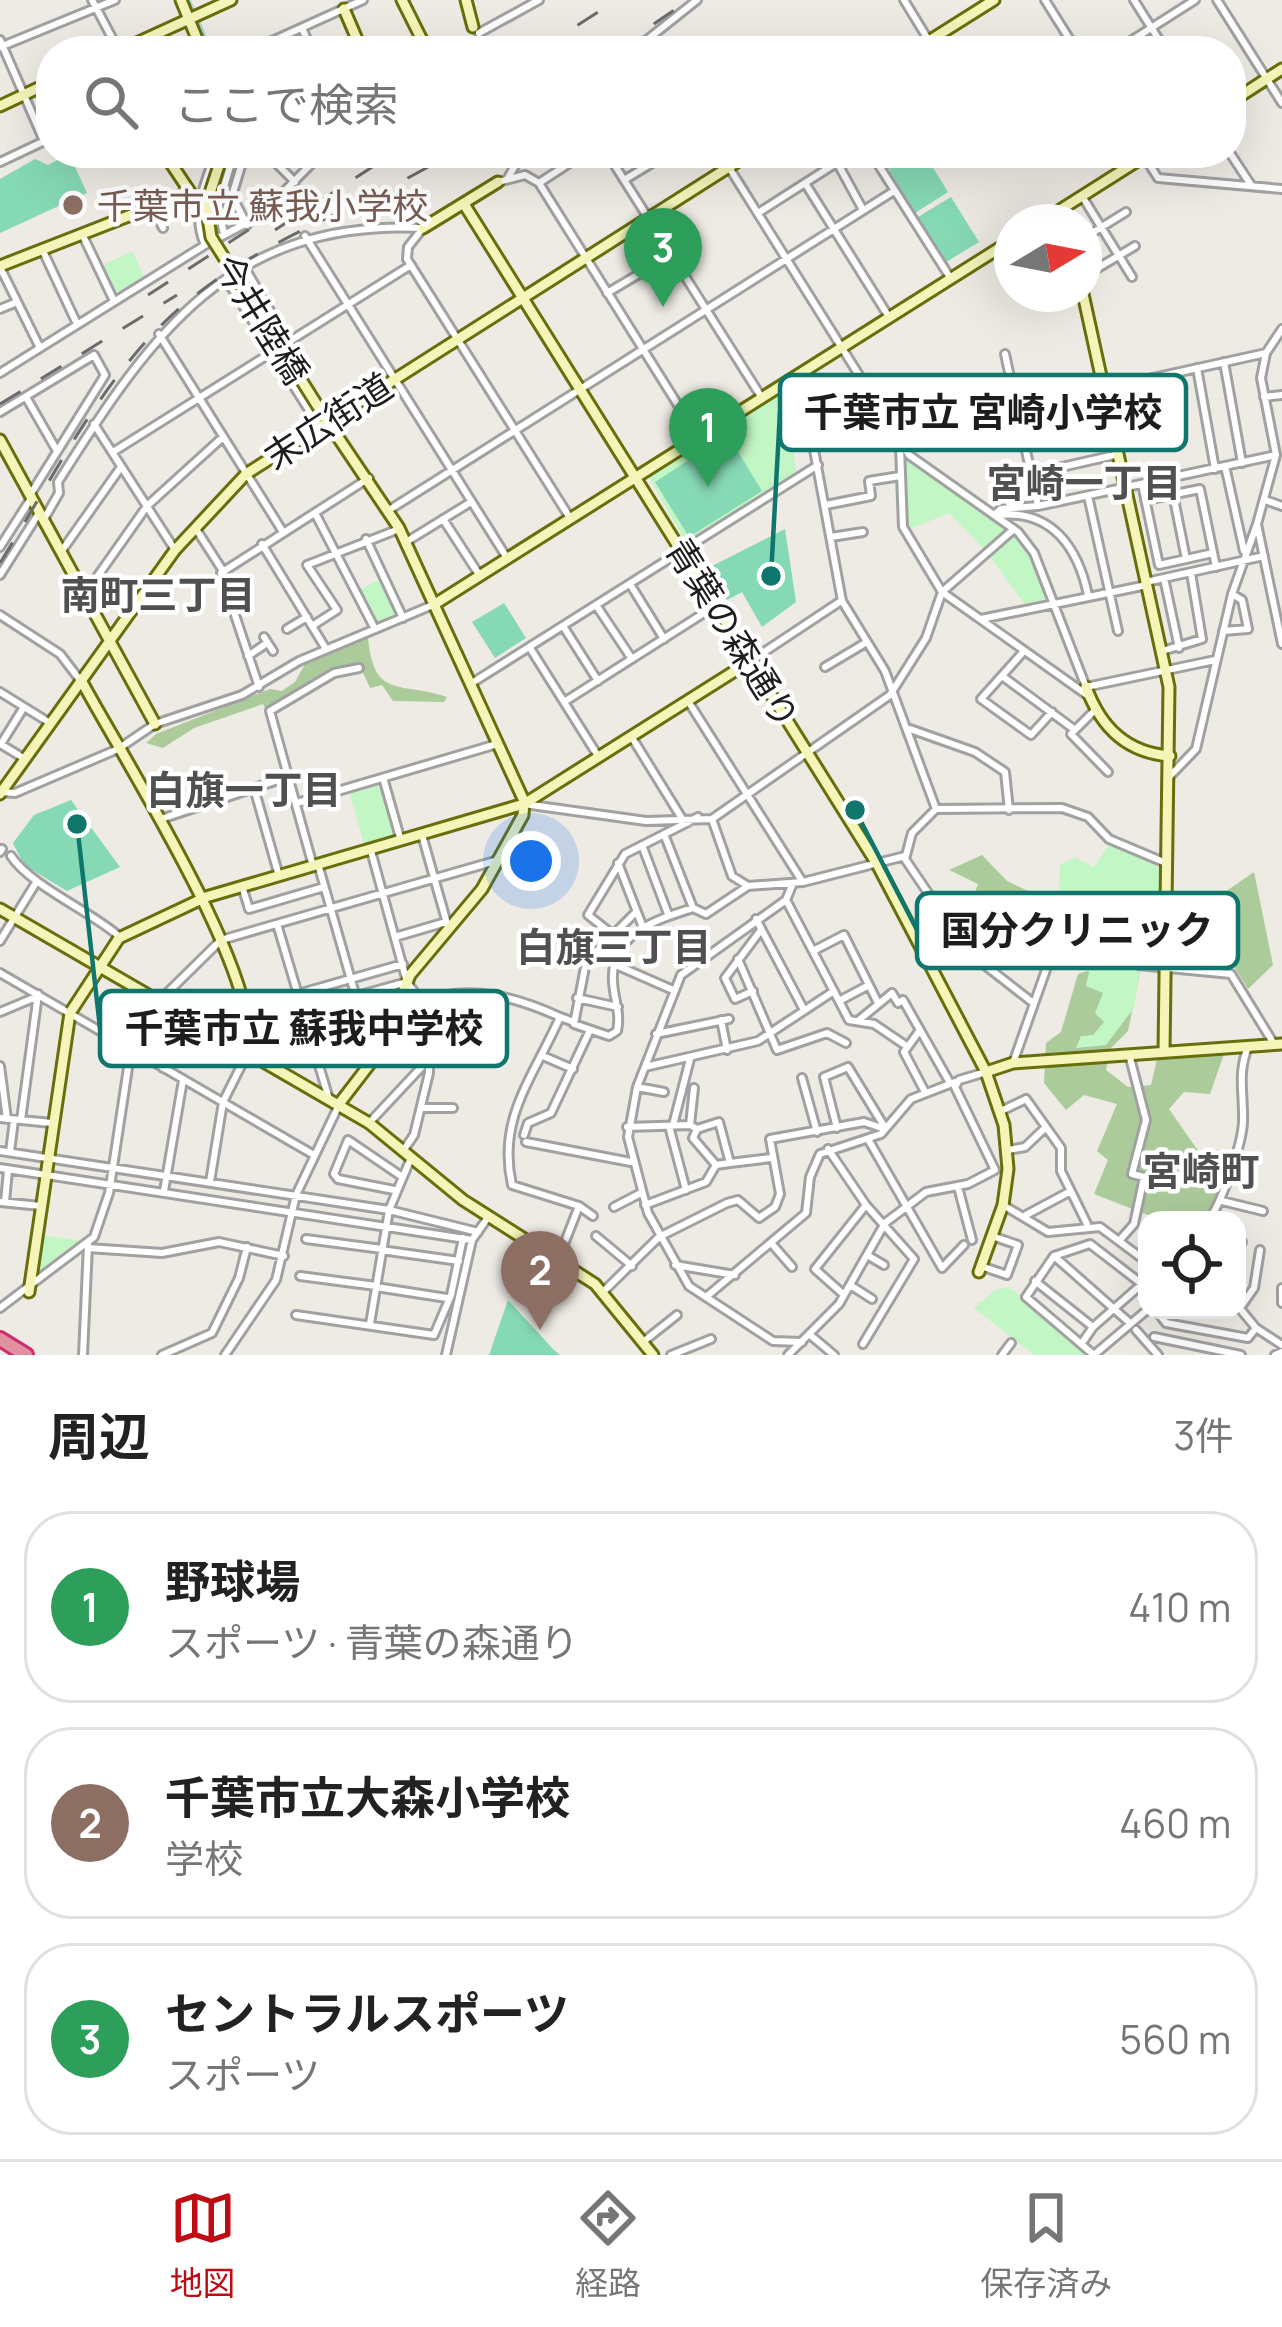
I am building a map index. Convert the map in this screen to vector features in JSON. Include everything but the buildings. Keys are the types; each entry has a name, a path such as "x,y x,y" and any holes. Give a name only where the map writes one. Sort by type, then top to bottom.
{"highway":[{"path":"0,1340 26,1355"}],"street":[{"path":"36,119 1,45 95,4 115,0"},
{"path":"181,0 196,36"},
{"path":"153,36 231,0"},
{"path":"286,36 342,4 363,0"},
{"path":"402,0 420,36"},
{"path":"466,0 476,30 539,0"},
{"path":"513,0 520,12"},
{"path":"654,36 697,0"},
{"path":"904,0 926,36"},
{"path":"937,36 994,0"},
{"path":"1045,0 1068,36"},
{"path":"1134,0 1156,36"},
{"path":"1138,36 1195,0"},
{"path":"1216,0 1239,36"},
{"path":"95,4 111,36"},
{"path":"342,4 356,36"},
{"path":"302,28 305,36"},
{"path":"1246,46 1282,103"},
{"path":"1246,92 1282,70"},
{"path":"0,106 36,89"},
{"path":"0,162 36,145"},
{"path":"174,168 200,206"},
{"path":"205,245 200,206 214,168"},
{"name":"今井陸橋","path":"216,168 207,199 211,237 322,420 369,478 399,529 524,804"},
{"path":"224,234 218,207 230,168"},
{"path":"240,168 232,196 247,225"},
{"path":"281,168 295,182"},
{"path":"0,373 205,245 247,225 308,168"},
{"path":"503,180 511,168"},
{"path":"539,183 562,168"},
{"path":"617,168 762,398"},
{"path":"624,180 644,168"},
{"name":"末広街道","path":"0,793 193,526 246,474 322,420 521,301 727,168"},
{"path":"730,168 900,443 931,472 1014,530 1034,553 1095,710 1134,752 1170,756"},
{"path":"758,213 828,168"},
{"path":"839,168 863,210"},
{"path":"880,168 951,279"},
{"path":"1070,204 1124,168"},
{"path":"1153,168 1158,178 1282,189"},
{"path":"1240,168 1252,186"},
{"path":"571,518 411,265 406,251 423,228 503,180 525,175 539,183 699,438"},
{"path":"805,183 889,317"},
{"path":"388,510 894,191"},
{"path":"40,348 0,266 84,238 190,192"},
{"path":"1082,196 1087,204"},
{"name":"青葉の森通り","path":"464,204 877,864 986,1072 1001,1111 1008,1174 1003,1205 980,1269"},
{"path":"153,208 164,228"},
{"path":"1102,226 1126,212"},
{"path":"0,575 59,493 58,482 94,424 159,334 226,279 305,236 423,228"},
{"path":"1102,229 1132,278"},
{"path":"305,236 507,558"},
{"path":"84,238 114,301"},
{"path":"1102,265 1135,246"},
{"path":"43,251 77,324"},
{"path":"0,793 11,794 118,749 155,724 260,687 327,650 435,604 994,252"},
{"path":"606,294 671,255"},
{"path":"113,452 411,265"},
{"path":"246,270 288,341"},
{"path":"226,279 322,420"},
{"path":"0,309 16,302"},
{"path":"1087,312 1166,670 1170,776 1164,1052"},
{"path":"1170,776 1196,749 1232,594 1265,500 1276,455 1264,398 1266,353 1282,329"},
{"path":"159,334 283,532"},
{"path":"1017,408 1266,353"},
{"path":"1005,354 1038,506"},
{"path":"0,412 94,356 105,375 0,547"},
{"path":"1224,362 1242,463"},
{"path":"1197,368 1245,558"},
{"path":"800,374 842,601 885,671 890,695 910,729 937,809"},
{"path":"808,404 828,393"},
{"path":"1264,398 1282,395"},
{"path":"26,397 57,451"},
{"path":"1024,442 1112,423"},
{"path":"94,424 175,550"},
{"path":"85,594 147,506 223,437"},
{"path":"0,440 155,724"},
{"path":"900,443 903,526 943,592 1024,651 1088,691 1215,660"},
{"path":"1031,474 1119,454"},
{"path":"994,515 1276,455"},
{"path":"0,468 12,461"},
{"path":"472,682 818,465"},
{"path":"61,552 122,466"},
{"path":"825,505 872,496 869,481 900,476"},
{"path":"223,571 369,478"},
{"path":"1142,484 1160,565 1213,553"},
{"path":"1007,489 1010,508"},
{"path":"1145,500 1200,489 1216,567"},
{"path":"1173,494 1186,559"},
{"path":"1088,496 1118,631"},
{"path":"1265,500 1282,506"},
{"path":"406,542 472,502"},
{"path":"315,513 374,629"},
{"path":"994,515 1009,514 1053,527 1079,556 1089,597"},
{"path":"443,519 480,576"},
{"path":"1258,524 1282,644"},
{"path":"193,526 223,571 260,687"},
{"path":"312,626 337,610 307,565 334,550 399,529"},
{"path":"524,804 646,821 712,819 890,695 926,638 943,592 1014,530"},
{"path":"831,537 863,532"},
{"path":"366,539 403,618"},
{"path":"262,544 327,650"},
{"path":"981,619 1264,556"},
{"path":"1267,569 1282,568"},
{"path":"1162,651 1198,643 1204,633 1191,573"},
{"path":"1165,578 1179,647"},
{"path":"630,584 664,639"},
{"path":"1222,631 1248,629 1242,599 1232,594"},
{"path":"29,1292 70,1013 120,937 199,899 524,804 842,601"},
{"path":"596,605 632,659"},
{"path":"564,702 715,606"},
{"path":"0,615 60,654 81,680 221,940 250,1026 248,1052 223,1102 210,1182"},
{"path":"286,628 307,617"},
{"path":"563,626 598,681"},
{"path":"242,637 254,630"},
{"path":"825,667 867,642"},
{"path":"248,656 268,644"},
{"path":"530,648 598,756"},
{"path":"1024,651 981,699 1031,735 1052,712"},
{"path":"359,668 334,673 270,711 374,1059"},
{"path":"1002,676 1075,730"},
{"path":"0,692 50,723"},
{"path":"688,701 803,881"},
{"path":"24,707 0,744 25,759"},
{"path":"1095,710 1071,734 1108,772"},
{"path":"910,729 959,745 1005,772 1009,810"},
{"path":"631,736 681,817"},
{"path":"295,803 384,781 500,743"},
{"path":"157,820 278,780"},
{"path":"384,781 401,842"},
{"path":"254,788 279,875"},
{"path":"225,1355 274,1285 296,1195 334,1101 374,1059 407,982 498,860 524,804"},
{"path":"1032,1002 968,952 905,856 912,832 937,809 1063,808 1088,817 1108,839 1166,863"},
{"path":"612,934 588,915 618,863 642,844 698,817"},
{"path":"712,819 732,876 748,886"},
{"path":"664,834 693,908"},
{"path":"422,836 447,926"},
{"path":"642,844 669,916"},
{"path":"370,1324 389,1210 421,1108 430,1013 407,982 371,850"},
{"path":"11,856 37,881 78,903 120,937"},
{"path":"423,1001 451,993 496,994 609,1036 617,1031 617,953 642,925 693,908 706,914 748,886 793,883 905,856"},
{"path":"83,1355 88,1246 110,1183 131,1048 159,1001 221,940 498,860"},
{"path":"618,863 642,925"},
{"path":"0,941 37,881"},
{"path":"793,883 786,900 688,965 673,990 643,1068 627,1127 631,1162 645,1205 675,1265 706,1297 773,1341 802,1342"},
{"path":"242,886 249,909 324,887"},
{"path":"786,900 849,1020 860,1020 905,1045"},
{"path":"0,910 369,1123 489,1216 560,1257 603,1292 653,1355"},
{"path":"571,1021 586,962 636,912"},
{"path":"756,919 804,1010"},
{"path":"277,924 334,1101"},
{"path":"395,937 447,926"},
{"path":"753,990 732,998 725,978 761,930"},
{"path":"812,951 844,935 878,1003"},
{"path":"1013,1063 1046,964 1061,946 1084,943 1138,965 1231,974 1278,1044"},
{"path":"738,958 777,1050 827,1033 846,1043"},
{"path":"244,1010 403,964"},
{"path":"615,964 673,990"},
{"path":"0,973 314,1154"},
{"path":"250,1026 407,982"},
{"path":"839,1000 869,985"},
{"path":"643,1068 727,1050 773,1033 834,991"},
{"path":"860,1020 892,993 953,1082 995,1166 992,1174"},
{"path":"0,1012 38,994"},
{"path":"10,1119 38,994"},
{"path":"577,998 618,1007"},
{"path":"560,1017 511,1116 504,1153 512,1185 579,1206 592,1216"},
{"path":"163,1068 191,1020"},
{"path":"656,1034 725,1020 727,1050"},
{"path":"312,1043 365,1028"},
{"path":"511,1116 528,1123 550,1113 590,1030"},
{"path":"920,1030 904,1052 925,1092"},
{"path":"706,1297 806,1214 814,1163 828,1149 868,1139 925,1092 1013,1063 1278,1044"},
{"path":"1215,1211 1243,1129 1239,1079 1248,1046"},
{"path":"1119,1240 1134,1224 1144,1177 1132,1174 1146,1120 1129,1054"},
{"path":"543,1056 572,1069"},
{"path":"369,1123 429,1059"},
{"path":"686,1190 671,1126 690,1059"},
{"path":"0,1066 10,1119 10,1152"},
{"path":"837,1128 824,1077 848,1067 885,1129"},
{"path":"802,1078 817,1132"},
{"path":"164,1191 183,1080"},
{"path":"637,1087 664,1092"},
{"path":"694,1088 693,1138 716,1165"},
{"path":"1001,1111 1026,1099 1061,1148 1069,1192 1088,1215 1087,1224"},
{"path":"421,1108 453,1108"},
{"path":"10,1119 52,1124"},
{"path":"627,1127 694,1127 719,1122 730,1163"},
{"path":"603,1292 659,1237 738,1200 758,1219 767,1215 780,1194 770,1139 864,1122 885,1129"},
{"path":"528,1123 525,1139 631,1162"},
{"path":"1008,1150 1024,1147 1046,1127"},
{"path":"868,1139 942,1268 968,1242 958,1186"},
{"path":"396,1191 338,1179 334,1174 348,1140 401,1176"},
{"path":"828,1149 866,1205 914,1259"},
{"path":"0,1151 389,1210 478,1232"},
{"path":"716,1165 771,1158"},
{"path":"645,1205 706,1182 716,1165"},
{"path":"41,1206 3,1202 4,1168 467,1239"},
{"path":"788,1355 844,1294 885,1222 926,1192 1008,1174"},
{"path":"1026,1215 1069,1192"},
{"path":"614,1208 641,1193"},
{"path":"1222,1201 1263,1211"},
{"path":"844,1294 815,1269 866,1205"},
{"path":"1003,1205 1048,1232 1087,1224 1138,1255"},
{"path":"560,1257 579,1206"},
{"path":"296,1315 434,1335 467,1239 489,1216"},
{"path":"200,1243 203,1228"},
{"path":"596,1236 632,1266"},
{"path":"980,1269 1007,1275 1018,1245 992,1236"},
{"path":"306,1239 459,1261"},
{"path":"446,1355 467,1239"},
{"path":"0,1308 29,1292 88,1246 163,1252 200,1243 284,1256"},
{"path":"772,1244 792,1267"},
{"path":"1082,1343 1093,1327 1142,1284 1090,1244 1054,1256 1026,1297 1094,1355 1139,1319"},
{"path":"162,1355 212,1333 239,1278 247,1247"},
{"path":"863,1344 914,1259 929,1247"},
{"path":"1246,1299 1255,1288 1260,1250"},
{"path":"867,1255 884,1265"},
{"path":"1054,1256 1117,1306 1158,1355"},
{"path":"675,1265 735,1275"},
{"path":"300,1276 447,1298"},
{"path":"1035,1281 1093,1327"},
{"path":"850,1285 872,1299"},
{"path":"1282,1288 1282,1303"},
{"path":"643,1342 677,1315"},
{"path":"1246,1316 1280,1351"},
{"path":"1163,1319 1248,1339 1256,1328"},
{"path":"1150,1340 1166,1323"},
{"path":"809,1334 834,1355"},
{"path":"670,1355 711,1339"},
{"path":"1150,1340 1241,1355"},
{"path":"1004,1355 1011,1343"}],"green space":[{"path":"35,159 36,168 75,168 87,193 0,233 0,179"},
{"path":"888,168 933,168 948,192 915,213"},
{"path":"951,197 979,242 946,262 918,217"},
{"path":"133,251 144,278 114,293 101,266"},
{"path":"782,391 797,475 685,541 648,476"},
{"path":"718,441 723,448 732,442 762,491 689,537 655,482"},
{"path":"907,457 1016,537 1045,580 1049,602 1026,606 985,550 949,513 908,530 901,502 902,458"},
{"path":"785,529 796,602 762,627 742,592 727,600 708,568"},
{"path":"382,579 397,615 372,623 356,591"},
{"path":"504,603 526,638 495,658 472,622"},
{"path":"368,638 371,658 383,680 447,697 444,702 393,701 382,685 370,688 359,664 332,671 266,710 263,704 194,728 163,748 146,743 156,734 270,689 282,691 295,682 305,664"},
{"path":"383,784 397,836 365,848 350,794"},
{"path":"71,800 120,867 67,891 24,865 13,843 34,815"},
{"path":"1110,843 1161,868 1159,961 1141,962 1134,1008 1106,1045 1076,1048 1081,1036 1093,1035 1104,1022 1095,1013 1103,993 1086,986 1089,972 1072,964 1078,939 1062,940 1042,910 1059,893 1060,865 1075,857 1094,867"},
{"path":"1115,851 1163,869 1176,898 1222,894 1254,872 1273,965 1248,989 1227,955 1230,927 1218,911 1171,938 1158,963 1141,967 1128,1031 1111,1048 1106,1070 1128,1087 1151,1085 1157,1059 1224,1054 1210,1094 1184,1092 1169,1109 1199,1152 1232,1149 1208,1211 1138,1211 1094,1194 1108,1160 1097,1151 1117,1104 1084,1095 1066,1110 1044,1083 1046,1043 1061,1032 1078,974 1114,962 1086,941 1062,943 1039,924 984,927 972,900 978,884 949,870 982,855 1007,881 1060,906"},
{"path":"39,1235 84,1241 35,1282"},
{"path":"1009,1287 1070,1333 1089,1355 1034,1355 974,1308 995,1290"},
{"path":"508,1300 553,1349 560,1355 489,1355"}],"waterway":[{"path":"189,0 194,11"},
{"path":"198,20 205,36"},
{"path":"237,168 227,196 242,224"}],"railway":[{"path":"561,36 617,0"},
{"path":"636,36 689,0"},
{"path":"275,230 371,168"},
{"path":"0,563 100,400 173,314 204,288 272,246 426,168"},
{"path":"148,295 284,207"},
{"path":"0,404 177,295"}],"place":[{"name":"千葉市立 蘇我小学校","path":"73,205"},
{"name":"セントラルスポーツ","path":"663,307"},
{"name":"野球場","path":"708,487"},
{"name":"千葉市立 宮崎小学校","path":"771,576"},
{"name":"国分クリニック","path":"855,810"},
{"name":"千葉市立 蘇我中学校","path":"77,824"},
{"name":"千葉市立大森小学校","path":"540,1330"}],"district":[{"name":"宮崎一丁目","path":"1084,482"},
{"name":"南町三丁目","path":"158,594"},
{"name":"白旗一丁目","path":"244,789"},
{"name":"白旗三丁目","path":"614,946"},
{"name":"宮崎町","path":"1201,1170"}]}
